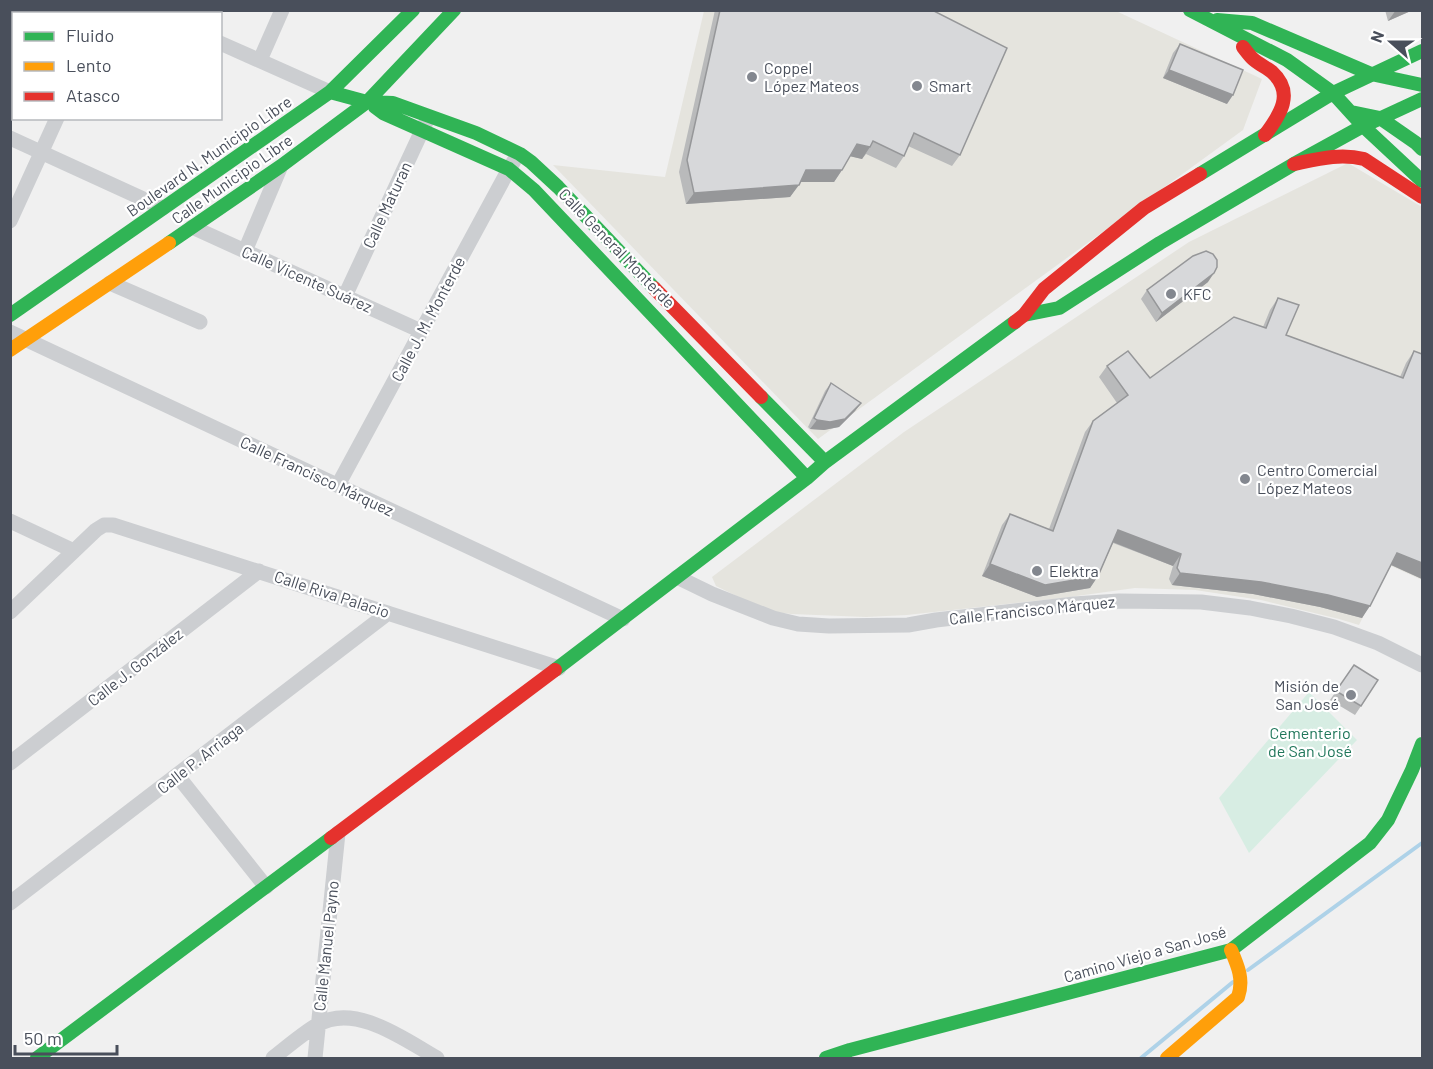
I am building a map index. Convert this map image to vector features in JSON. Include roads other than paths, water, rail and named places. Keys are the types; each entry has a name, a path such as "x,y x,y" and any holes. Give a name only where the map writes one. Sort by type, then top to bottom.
{"main road":[{"name":"Boulevard N. Municipio Libre","path":"10,315 330,92 413,10"},
{"name":"Calle Municipio Libre","path":"10,350 280,166 367,102 453,10"},
{"path":"1190,10 1287,60 1333,93 1363,126 1422,181"},
{"path":"1206,18 1219,21 1252,22 1371,74 1422,85"},
{"path":"1230,31 1252,58 1273,73 1283,87 1284,102 1279,116 1265,135"},
{"path":"37,1059 624,619 825,462 1024,315 1044,289 1144,208 1333,93 1422,51"},
{"name":"Calle General Monterde","path":"330,92 367,102 393,103 429,115 476,133 520,154 531,162 825,462"},
{"path":"1024,315 1059,308 1152,234 1294,164 1363,126 1422,99"},
{"name":"Calle General Monterde","path":"367,102 383,113 509,169 534,190 807,478"},
{"path":"1313,105 1380,118 1422,149"},
{"path":"1294,164 1338,156 1358,157 1422,197"},
{"path":"1144,208 1152,234"},
{"name":"Camino Viejo a San José","path":"826,1059 850,1050 1233,955 1370,843 1388,820 1422,744"},
{"path":"1167,1059 1238,997 1243,979 1233,955"}],"street":[{"path":"260,60 282,10"},
{"name":"Calle General Monterde","path":"222,44 330,92"},
{"name":"Calle Maturan","path":"345,296 429,115"},
{"path":"10,220 56,120"},
{"path":"10,138 163,208"},
{"name":"Calle J. M. Monterde","path":"338,485 509,169 520,154"},
{"path":"245,251 280,166"},
{"name":"Calle Vicente Suárez","path":"192,227 421,331"},
{"path":"110,283 200,322"},
{"name":"Calle Francisco Márquez","path":"10,332 624,619"},
{"path":"10,521 74,551 10,612"},
{"name":"Calle Riva Palacio","path":"74,551 104,525 119,526 559,668"},
{"name":"Calle J. González","path":"10,763 259,571"},
{"name":"Calle Francisco Márquez","path":"677,577 712,594 773,618 798,624 829,627 908,626 936,620 1074,604 1119,601 1201,602 1250,608 1334,627 1378,643 1422,665"},
{"name":"Calle P. Arriaga","path":"10,903 388,613"},
{"path":"177,776 266,887"},
{"name":"Calle Manuel Payno","path":"315,1059 338,833"},
{"path":"273,1059 319,1023 341,1018 359,1020 386,1028 430,1057"}],"waterway":[{"path":"1248,970 1422,843"},
{"path":"1141,1058 1233,982"}],"place":[{"name":"Coppel López Mateos","path":"752,77"},
{"name":"Smart","path":"917,86"},
{"name":"KFC","path":"1171,294"},
{"name":"Centro Comercial López Mateos","path":"1245,479"},
{"name":"Elektra","path":"1037,571"},
{"name":"Misión de San José","path":"1351,695"}],"park label":[{"name":"Cementerio de San José","path":"1310,742"}]}
